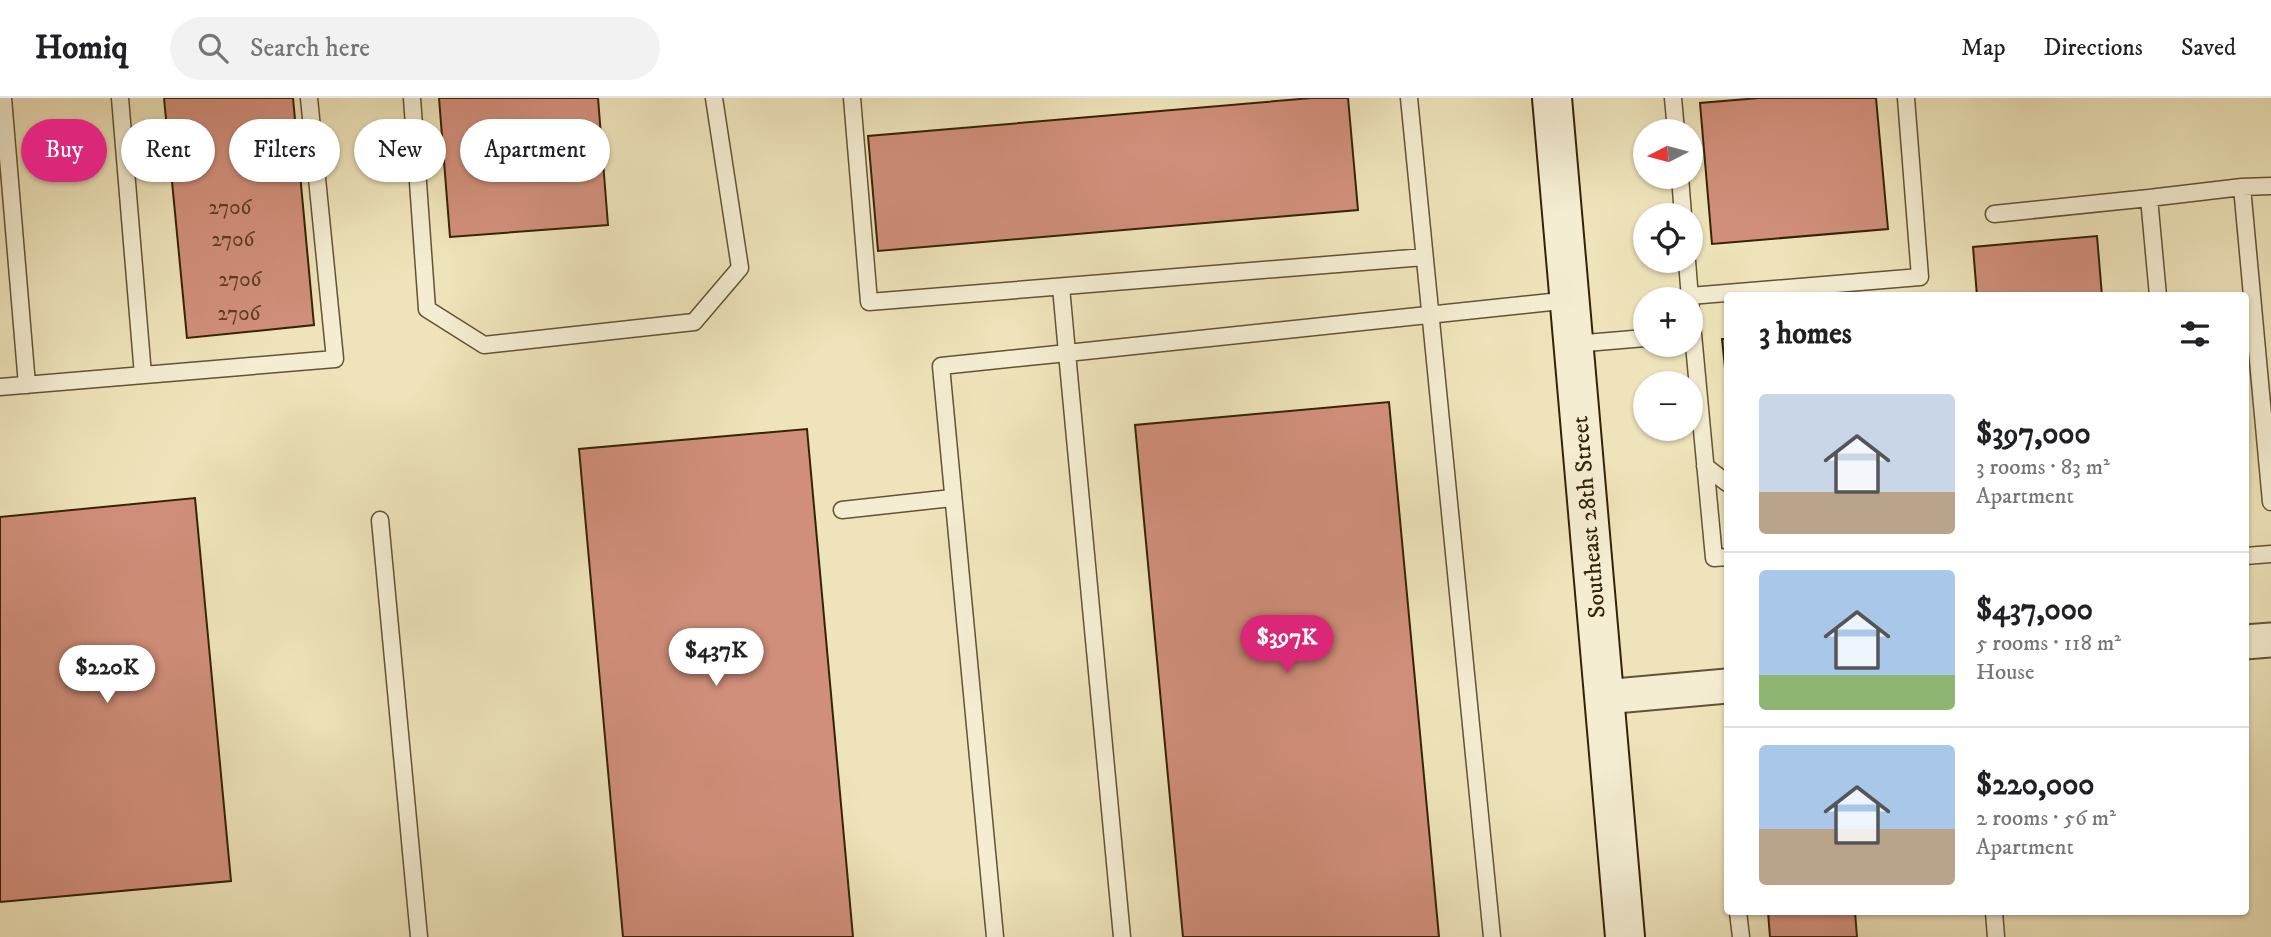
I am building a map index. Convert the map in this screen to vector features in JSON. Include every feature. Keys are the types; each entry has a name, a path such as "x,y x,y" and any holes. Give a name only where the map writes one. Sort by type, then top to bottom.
{"main road":[{"name":"Southeast 28th Street","path":"1552,98 1625,937"}],"street":[{"path":"2249,642 2271,640"},
{"path":"1604,697 1724,686"}],"lane":[{"path":"4,98 27,385"},
{"path":"120,98 143,375"},
{"path":"0,387 335,359 309,98"},
{"path":"412,98 427,309 484,345 694,322 740,268 714,98"},
{"path":"852,98 869,302 1424,257"},
{"path":"1409,98 1492,937"},
{"path":"1673,98 1675,119"},
{"path":"1763,292 1920,277 1906,98"},
{"path":"1994,214 2271,186"},
{"path":"2242,187 2271,502"},
{"path":"2149,198 2158,292"},
{"path":"1061,286 1122,937"},
{"path":"1703,298 1724,296"},
{"path":"995,937 941,366 1570,300"},
{"path":"1574,344 1633,339"},
{"path":"1694,357 1714,558 1724,556"},
{"path":"1705,466 1724,481"},
{"path":"842,510 952,498"},
{"path":"380,520 419,937"},
{"path":"2249,556 2271,554"},
{"path":"1738,915 1741,937"},
{"path":"1994,915 1996,937"}],"building":[{"path":"164,98 293,98 295,119 229,119 229,182 301,182 314,325 187,338 172,182 215,182 215,119 166,119"},
{"path":"439,98 598,98 600,119 460,119 460,182 605,182 608,225 450,237 446,182 446,119 441,119"},
{"path":"1312,98 1348,98 1358,210 878,251 868,136"},
{"path":"1759,98 1876,98 1888,229 1712,244 1700,103"},
{"path":"2097,236 2102,292 1977,292 1973,247"},
{"path":"1389,402 1439,937 1183,937 1135,425"},
{"path":"807,429 853,937 623,937 579,449"},
{"path":"195,498 231,881 0,902 0,517"},
{"path":"1768,915 1855,915 1857,937 1770,937"}]}
